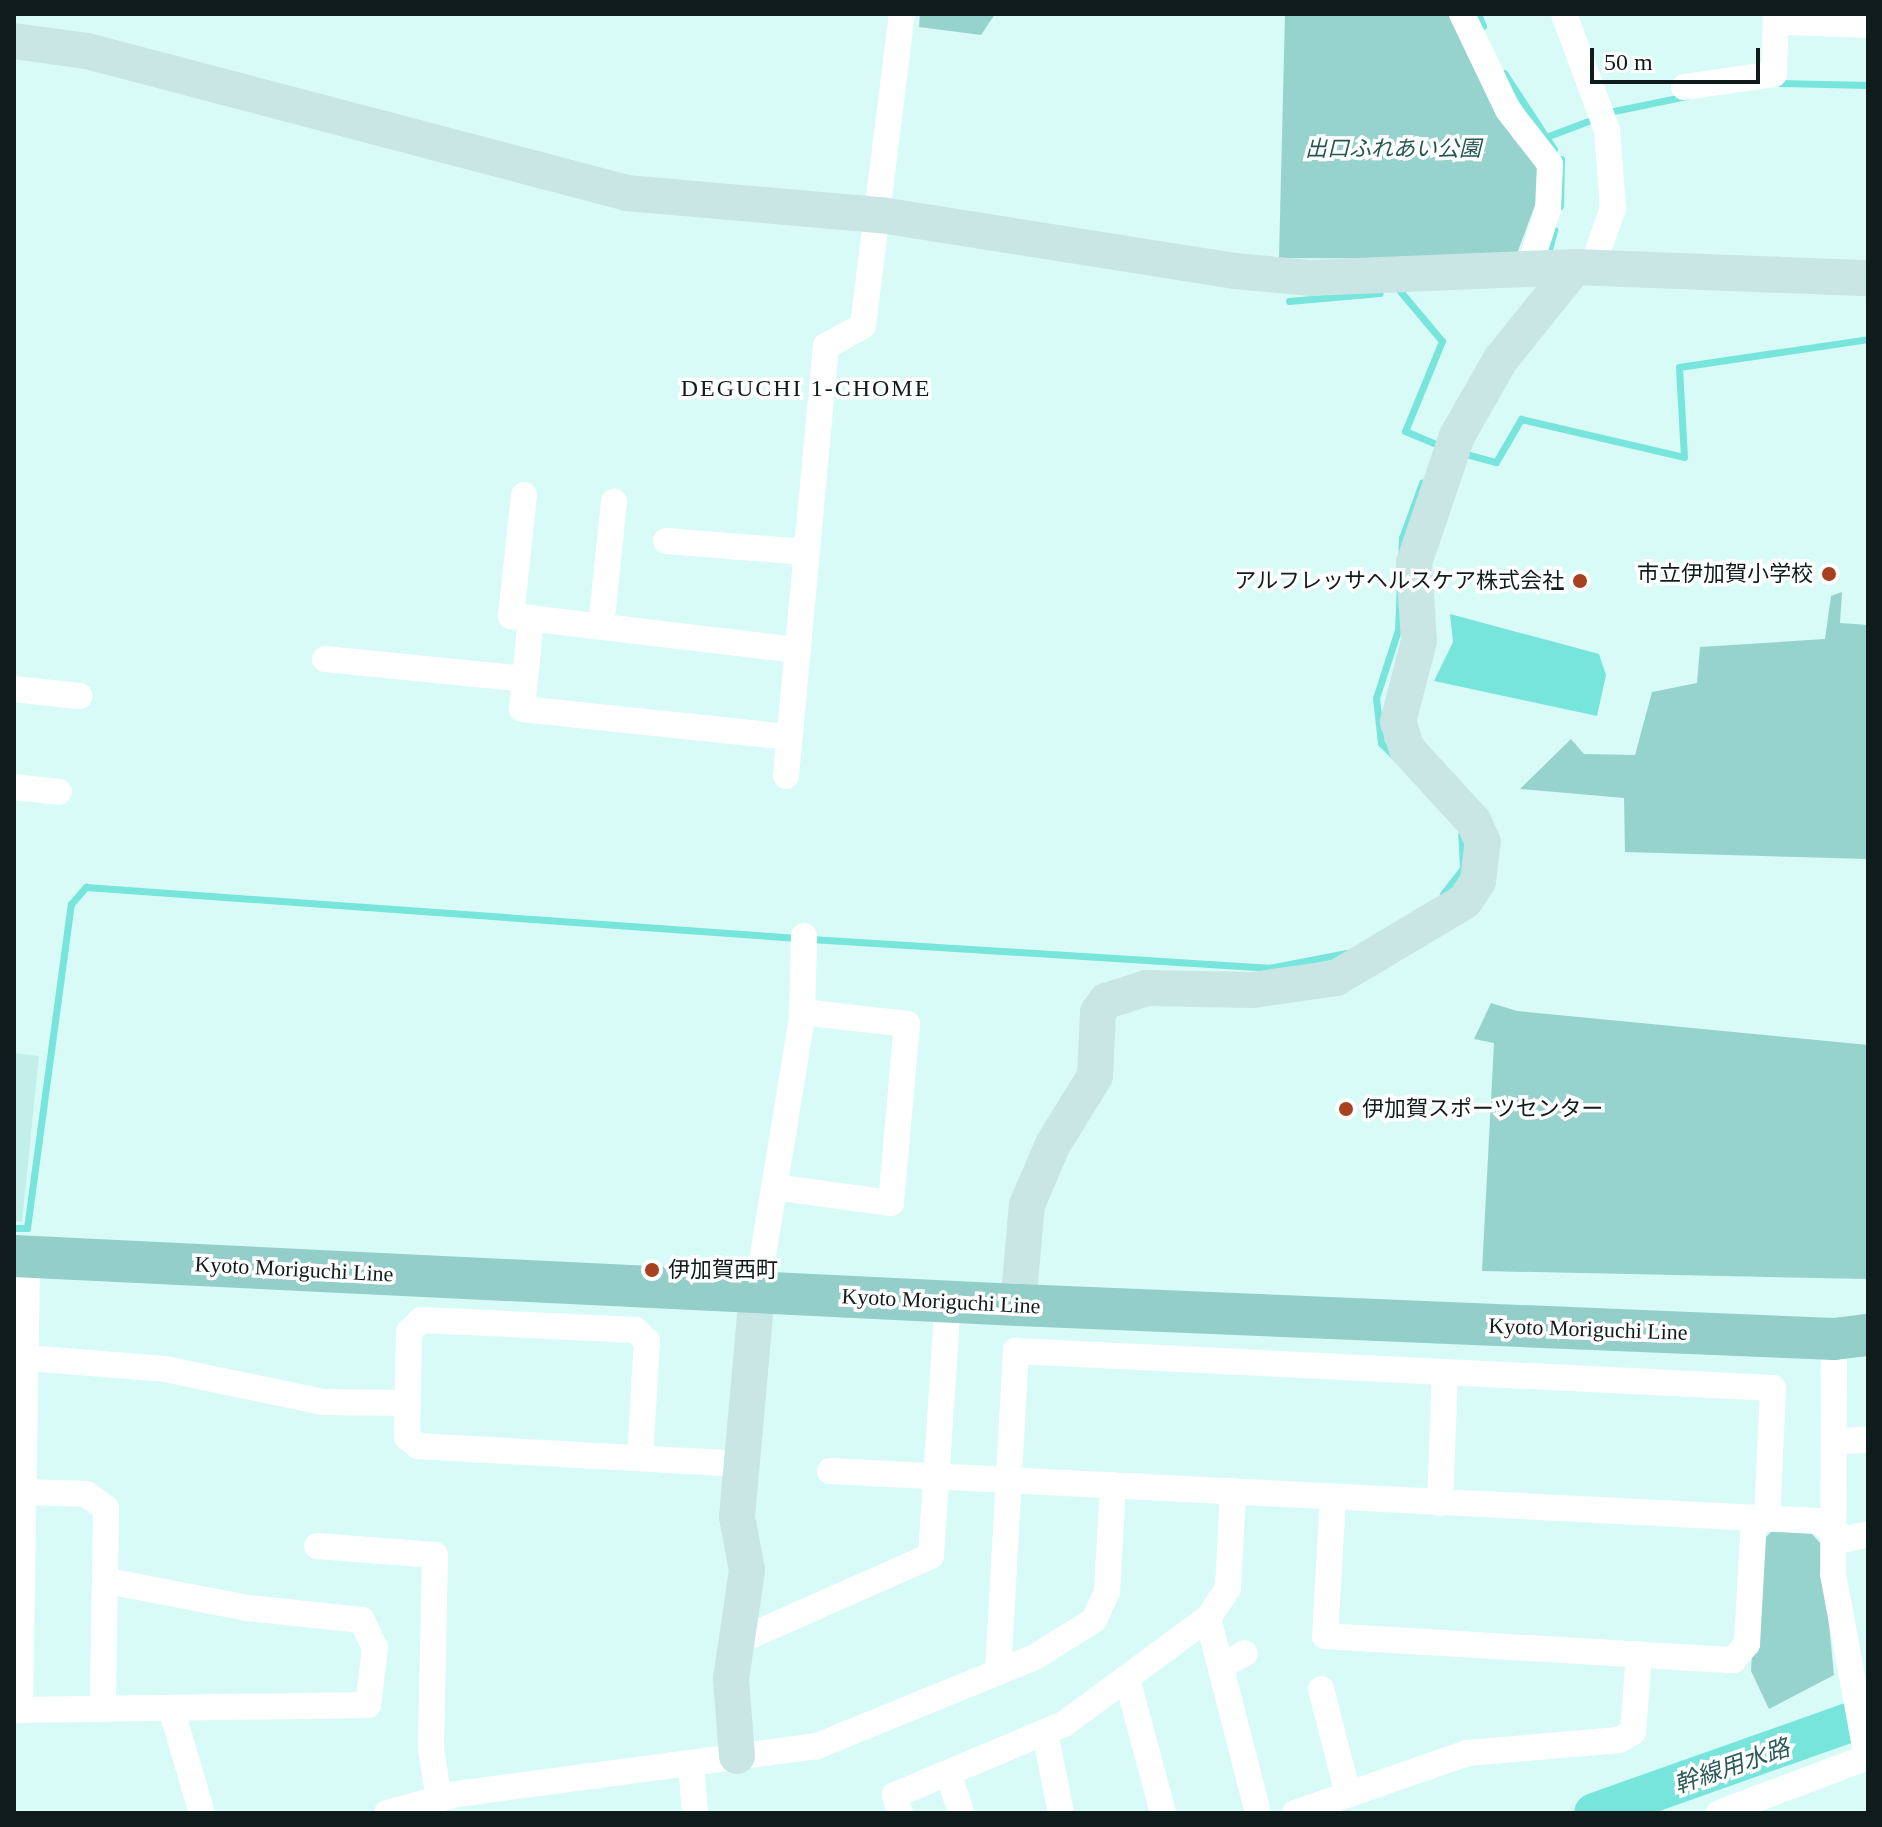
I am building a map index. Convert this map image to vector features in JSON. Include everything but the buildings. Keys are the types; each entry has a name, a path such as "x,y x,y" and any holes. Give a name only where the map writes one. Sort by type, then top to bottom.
{"main road":[{"name":"Kyoto Moriguchi Line","path":"20,1256 1018,1305 1851,1337"}],"street":[{"path":"786,776 826,346 863,326 881,215 902,14"},
{"path":"1462,14 1508,110 1550,164 1548,209 1556,268"},
{"path":"1018,1305 1027,1205 1053,1144 1095,1076 1098,1012 1106,1001 1147,988 1253,990 1336,978 1465,901 1478,881 1483,842 1473,821 1407,749 1398,722 1419,641 1414,563 1457,436 1556,268 1613,208 1607,130 1564,14"},
{"path":"1684,87 1774,74 1783,18 1834,19 1868,25"},
{"path":"14,41 87,51 627,193 881,215 1295,276 1556,268 1868,278"},
{"path":"524,495 511,616 798,650"},
{"path":"601,626 614,502"},
{"path":"666,541 807,552"},
{"path":"531,618 522,709 790,737"},
{"path":"325,659 525,679"},
{"path":"14,689 80,696"},
{"path":"14,787 59,792"},
{"path":"737,1756 731,1679 747,1570 737,1517 757,1292 802,1012 804,936"},
{"path":"774,1187 891,1203 907,1024 802,1012"},
{"path":"20,1256 23,1492 17,1710 368,1705 375,1648 362,1620 248,1608 108,1581"},
{"path":"739,1641 931,1556 948,1301"},
{"path":"640,1458 647,1341 635,1330 421,1320 409,1332 407,1437 418,1446 742,1464"},
{"path":"1719,1813 1868,1757 1846,1671 1833,1529 1836,1442 1851,1337"},
{"path":"998,1672 1016,1351 1773,1388 1747,1644 1733,1660 1325,1636 1333,1497"},
{"path":"20,1357 165,1369 323,1402 407,1403"},
{"path":"1440,1503 1445,1372"},
{"path":"1836,1442 1868,1439"},
{"path":"830,1471 1760,1519 1833,1529 1847,1539 1868,1534"},
{"path":"387,1813 439,1799 505,1800 737,1756 817,1746 998,1672 1094,1620 1107,1592 1113,1485"},
{"path":"900,1813 895,1795 1045,1733 1128,1682 1208,1618 1228,1588 1233,1491"},
{"path":"23,1492 86,1494 106,1508 108,1581 103,1709"},
{"path":"317,1546 435,1555 431,1749 439,1799"},
{"path":"1208,1618 1258,1813"},
{"path":"1221,1666 1245,1653"},
{"path":"1295,1813 1467,1753 1619,1740 1633,1732 1639,1654"},
{"path":"1128,1682 1163,1813"},
{"path":"1321,1689 1319,1725 1348,1794"},
{"path":"171,1708 202,1813"},
{"path":"1045,1733 1061,1813"},
{"path":"691,1764 695,1813"},
{"path":"948,1774 961,1812"}],"shaded area":[{"path":"1450,614 1599,654 1606,675 1597,716 1434,681 1453,642"},
{"path":"14,1053 39,1056 22,1222 14,1221"}],"green space":[{"path":"920,14 995,14 981,35 919,27"},
{"name":"出口ふれあい公園","path":"1285,14 1450,14 1513,138 1541,169 1541,189 1515,259 1279,258"},
{"path":"1842,592 1840,623 1868,625 1868,859 1625,852 1624,798 1520,789 1571,739 1584,754 1635,755 1652,692 1697,683 1700,647 1825,639 1831,596"},
{"path":"1491,1003 1517,1011 1868,1045 1868,1279 1482,1271 1494,1043 1474,1039"},
{"path":"1773,1530 1810,1532 1821,1544 1834,1675 1769,1709 1751,1671 1759,1544"}],"waterway":[{"path":"1478,14 1483,26"},
{"path":"1504,73 1554,149"},
{"path":"1780,83 1868,85"},
{"path":"1609,112 1687,96"},
{"path":"1546,137 1596,118"},
{"path":"1560,206 1561,159"},
{"path":"1547,257 1554,230"},
{"path":"1400,291 1442,341 1405,431 1443,447"},
{"path":"1289,301 1380,293"},
{"path":"1462,453 1496,462 1521,419 1684,457 1679,367 1868,339"},
{"path":"1394,756 1381,743 1376,698 1398,630 1402,538 1422,483"},
{"path":"1443,894 1463,868 1461,834"},
{"path":"14,1228 27,1228 71,904 86,887 798,938"},
{"path":"811,939 1268,968 1347,953"},
{"name":"幹線用水路","path":"1594,1813 1868,1716"}],"place":[{"name":"市立伊加賀小学校","path":"1829,574"},
{"name":"アルフレッサヘルスケア株式会社","path":"1580,581"},
{"name":"伊加賀スポーツセンター","path":"1346,1109"},
{"name":"伊加賀西町","path":"652,1270"}],"district":[{"name":"DEGUCHI 1-CHOME","path":"806,389"}]}
